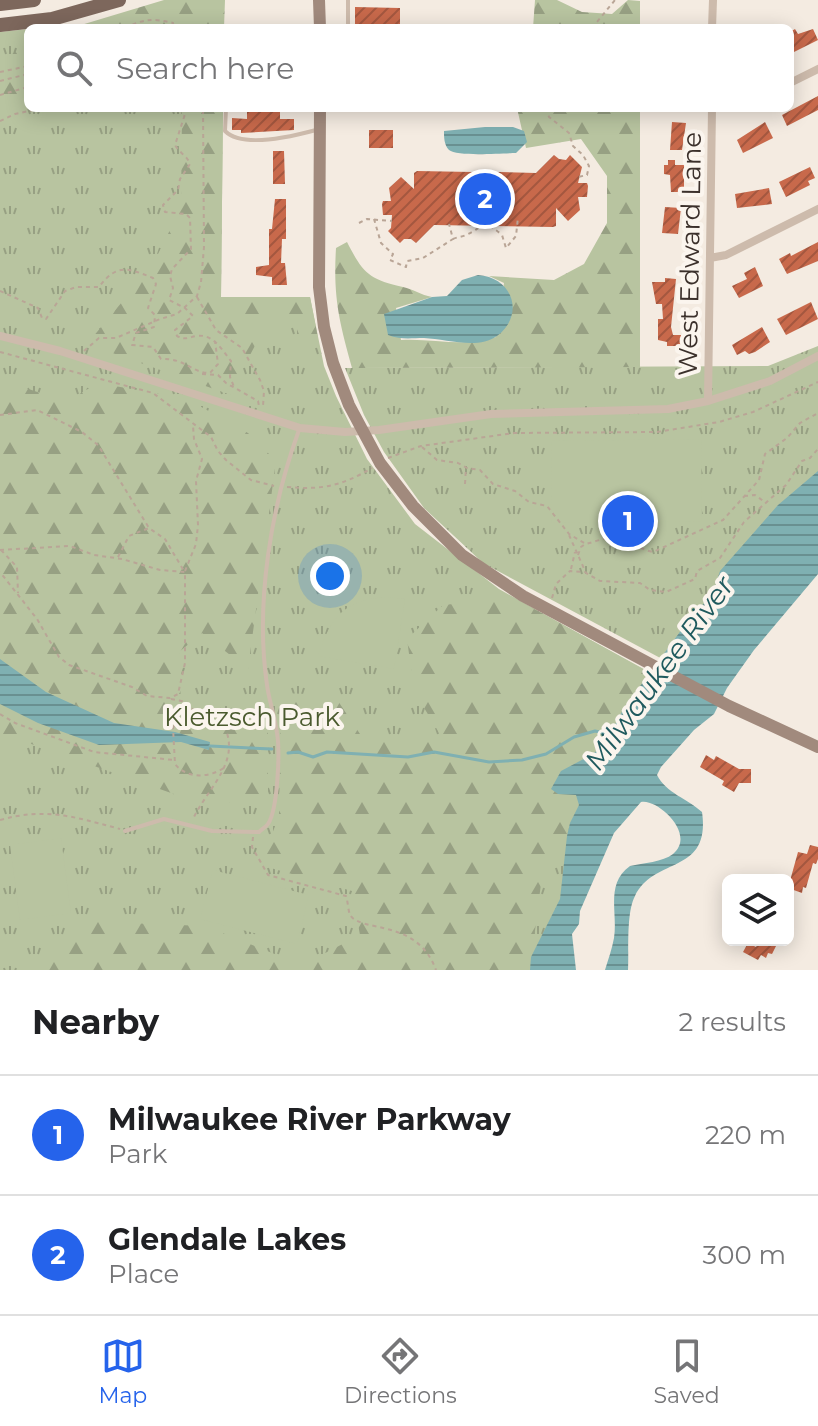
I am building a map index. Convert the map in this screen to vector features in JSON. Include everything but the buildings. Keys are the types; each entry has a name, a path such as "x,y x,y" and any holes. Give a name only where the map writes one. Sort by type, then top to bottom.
{"main road":[{"path":"9,2 34,0"},
{"path":"0,25 52,19 119,0"}],"street":[{"path":"319,0 320,24"},
{"path":"712,24 713,0"},
{"path":"794,81 818,69"},
{"path":"320,112 319,287 333,363 362,432 380,463 413,506 462,555 523,596 729,706 818,747"},
{"name":"West Edward Lane","path":"708,401 712,112"},
{"path":"710,258 726,255 818,209"},
{"path":"0,336 80,358 300,428 362,432 491,414 670,409 708,401 770,381 818,356"}],"lane":[{"path":"348,0 348,24"},
{"path":"226,112 225,131 231,137 289,138 320,129"},
{"path":"125,831 164,819 212,831 259,832 269,824 275,798 278,735 263,655 267,567 283,477 300,428"}],"path":[{"path":"595,24 615,0"},
{"path":"132,24 155,18 173,24"},
{"path":"0,72 24,67"},
{"path":"0,81 24,75"},
{"path":"0,95 24,88"},
{"path":"0,121 24,112"},
{"path":"186,112 175,145 187,156 190,164 180,179 178,190 163,205 165,212 186,214 190,218 191,249 172,269 173,288 169,300 193,316 179,325 175,330 177,336 183,339 206,336 215,341 231,361 230,377 234,387"},
{"path":"80,358 94,340 116,338 177,314 197,296 204,247 203,112"},
{"path":"547,112 549,117 565,128 573,146 589,166 587,175 578,177"},
{"path":"374,219 381,243 393,254 390,260 406,267 407,261 423,258 478,226 490,226 502,235 506,248 516,236 518,217"},
{"path":"359,223 374,219 392,221"},
{"path":"449,224 453,239"},
{"path":"0,291 38,308 42,318 46,319 65,291 76,287 99,287 119,269 153,278 156,284 148,308 155,315 154,327 136,333 132,345 153,347 156,356 161,359 185,362 207,376 218,375 258,401 260,415"},
{"path":"197,296 216,330 238,343 260,380 264,391 260,415"},
{"path":"199,373 210,373 218,364 215,341"},
{"path":"0,352 153,393 211,437 226,460 251,480 275,486"},
{"path":"388,458 421,446 514,433 635,433 719,422 753,412 818,382"},
{"path":"670,409 673,430"},
{"path":"0,415 37,410 82,432 98,445 149,528 165,539 185,572"},
{"path":"578,559 581,547 607,538 623,538 643,550 653,552 723,520 762,474 765,454 787,438 800,423 818,413"},
{"path":"170,698 178,694 185,663 185,572 196,544 198,525 196,481 202,459 194,439 193,424"},
{"path":"421,446 437,460 480,470 493,484 515,491 529,502 547,506 569,534 586,573"},
{"path":"570,571 580,570 600,581 640,583 658,591 674,591 695,579 702,567 720,558 744,522 786,485 796,467 818,449"},
{"path":"465,484 466,467"},
{"path":"287,487 333,487 371,468"},
{"path":"743,495 755,495 766,503"},
{"path":"118,558 129,536 149,528"},
{"path":"569,534 586,544"},
{"path":"0,550 70,546 94,555 160,570 185,572"},
{"path":"0,550 17,567 18,594"},
{"path":"551,601 556,584 570,571 575,551"},
{"path":"0,572 42,625 59,657 69,665 132,687 147,696 170,698 183,702 198,713 219,717 230,745 228,758 220,780 202,800 190,826"},
{"path":"183,702 173,728 174,760 179,769 192,776 214,774 225,767"},
{"path":"0,714 15,723 94,752 174,760"},
{"path":"0,820 26,813 55,814 125,831"},
{"path":"253,832 252,847 268,875 346,896 349,913 356,920 394,929 424,947 436,970"}],"green space":[{"path":"164,0 225,0 224,24 84,24"},
{"path":"535,0 557,0 582,12 612,14 628,0 640,1 640,24 533,24"},
{"name":"Kletzsch Park","path":"24,29 24,112 223,112 221,297 310,297 324,366 336,396 367,459 415,524 499,589 682,691 641,745 554,970 0,970 0,32"},
{"path":"24,47 24,108 0,114 0,61"},
{"path":"182,112 223,112 221,297 310,297 318,338 301,339 291,315 267,323 242,370 245,400 87,344 152,266 181,208"},
{"path":"518,112 640,112 640,367 352,368 340,322 335,281 336,248 347,242 363,268 374,277 432,297 396,308 401,340 461,342 496,337 504,283 489,276 554,280 584,264 607,223 607,176 581,139 526,148"},
{"path":"818,346 818,533 664,660 483,563 424,508 384,452 364,415 345,368 768,366"},
{"path":"0,379 66,402 98,383 187,399 248,433 276,461 248,669 202,633 179,652 181,707 268,732 268,792 211,807 0,733 0,704 9,710 147,746 181,742 208,750 210,742 98,718 54,696 0,659"},
{"path":"701,439 702,521 552,523 551,441"},
{"path":"388,597 405,599 394,669 318,656 328,630 342,612 361,601"},
{"path":"514,598 651,673 624,708 615,728 598,723 593,728 605,743 565,770 554,782 565,792 576,795 579,805 567,836 543,868 530,970 48,970 74,921 205,926 302,965 360,935 352,891 260,865 279,816 281,693 334,695 362,737 441,736 414,691 407,639 443,605"},
{"path":"0,754 18,754 18,791 0,791"},
{"path":"61,838 71,913 20,920 10,845"},
{"path":"213,870 309,895 297,944 200,919"}],"water":[{"path":"513,127 524,131 527,142 516,153 461,153 446,146 444,131"},
{"path":"478,275 499,282 511,298 511,317 497,336 481,342 462,343 388,335 384,314 432,297 447,296 462,280"},
{"name":"Milwaukee River","path":"818,471 818,574 754,650 727,688 714,714 694,730 657,775 672,791 702,812 702,832 698,846 690,856 644,883 635,896 629,922 628,970 605,970 614,938 614,899 618,881 630,866 669,857 679,846 678,828 672,819 648,802 641,802 614,833 580,911 579,924 572,934 576,970 530,970 531,957 560,899 567,836 579,805 576,795 558,794 551,789 561,771 593,754 605,743 624,708 685,625 713,593 720,571 778,505"},
{"path":"0,659 46,692 114,723 175,732 210,742 209,750 181,742 99,745 38,723 0,704"}],"waterway":[{"name":"Milwaukee River","path":"288,753 298,752 313,757 327,752 408,757 434,752 489,762 522,760 546,754 574,737 595,731 614,735"},
{"path":"210,746 272,749"}],"place":[{"name":"Glendale Lakes","path":"485,199"},
{"name":"Milwaukee River Parkway","path":"628,521"}]}
